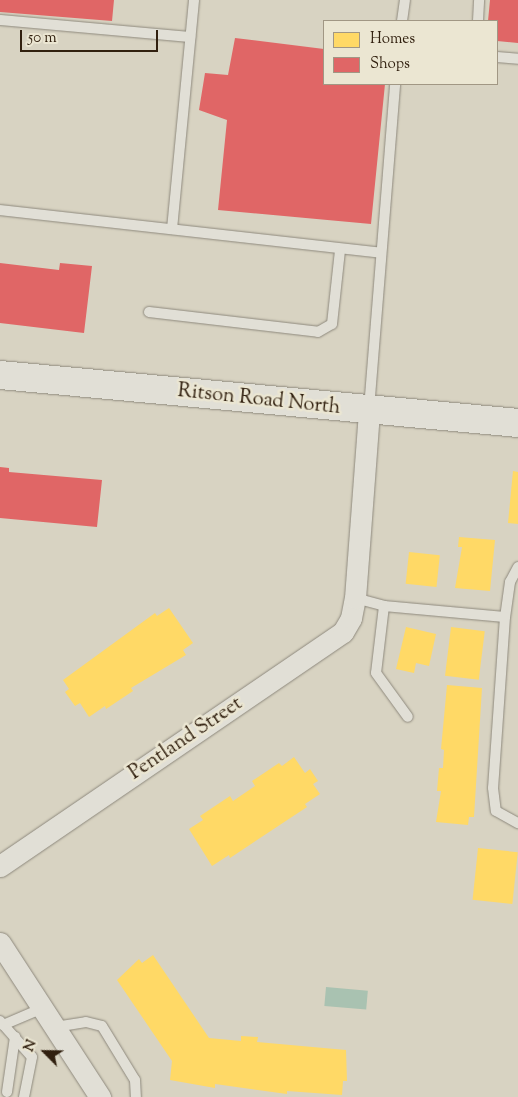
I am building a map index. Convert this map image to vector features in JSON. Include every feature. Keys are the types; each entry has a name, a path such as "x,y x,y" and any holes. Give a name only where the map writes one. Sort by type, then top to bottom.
{"main road":[{"name":"Ritson Road North","path":"0,375 518,423"}],"street":[{"name":"Pentland Street","path":"0,866 343,632 352,618 355,598 369,410"},
{"path":"0,943 100,1097"}],"lane":[{"path":"172,229 194,0"},
{"path":"402,20 405,0"},
{"path":"478,20 480,0"},
{"path":"0,20 190,37"},
{"path":"498,57 518,59"},
{"path":"369,410 395,85"},
{"path":"0,210 340,250 381,253"},
{"path":"149,312 318,332 332,324 340,250"},
{"path":"518,567 510,582 505,616 493,802 496,811 503,817 518,823"},
{"path":"355,598 384,606 505,616"},
{"path":"384,606 376,673 408,717"},
{"path":"24,1097 32,1057 2,1023 43,1008"},
{"path":"55,1027 86,1022 102,1026 135,1080 136,1097"},
{"path":"7,1092 15,1037"}],"shaded area":[{"path":"326,987 368,991 366,1010 324,1006"}],"building: Homes":[{"path":"513,471 518,472 518,524 508,523"},
{"path":"459,537 495,540 490,591 455,588 462,547 458,547"},
{"path":"409,552 440,555 436,587 406,584"},
{"path":"169,608 193,643 183,650 186,655 131,688 133,691 106,709 105,706 89,717 80,703 75,706 65,692 69,689 63,680 155,613 157,616"},
{"path":"406,627 436,634 429,666 416,663 414,673 396,669"},
{"path":"451,627 485,631 479,680 445,676"},
{"path":"447,685 482,688 474,817 469,817 468,825 436,822 441,791 437,791 439,768 443,768 444,750 441,749"},
{"path":"294,757 305,773 310,769 318,781 313,784 320,794 305,804 307,807 230,858 229,855 212,866 189,829 203,820 200,816 230,796 233,801 255,786 252,781 279,763 282,766"},
{"path":"478,848 518,852 512,904 473,900"},
{"path":"153,955 209,1038 241,1041 241,1036 258,1037 257,1042 346,1050 347,1081 343,1081 342,1095 287,1091 287,1094 215,1084 215,1088 170,1080 172,1061 117,980 139,959 142,963"}],"building: Shops":[{"path":"0,0 114,0 112,21 0,12"},
{"path":"490,0 518,0 518,43 498,41 498,20 488,20"},
{"path":"235,38 323,49 323,85 385,85 371,224 218,210 227,120 199,110 205,73 228,75"},
{"path":"0,263 59,270 60,263 92,266 84,333 0,323"},
{"path":"0,467 9,468 9,472 102,480 97,527 0,518"}]}
